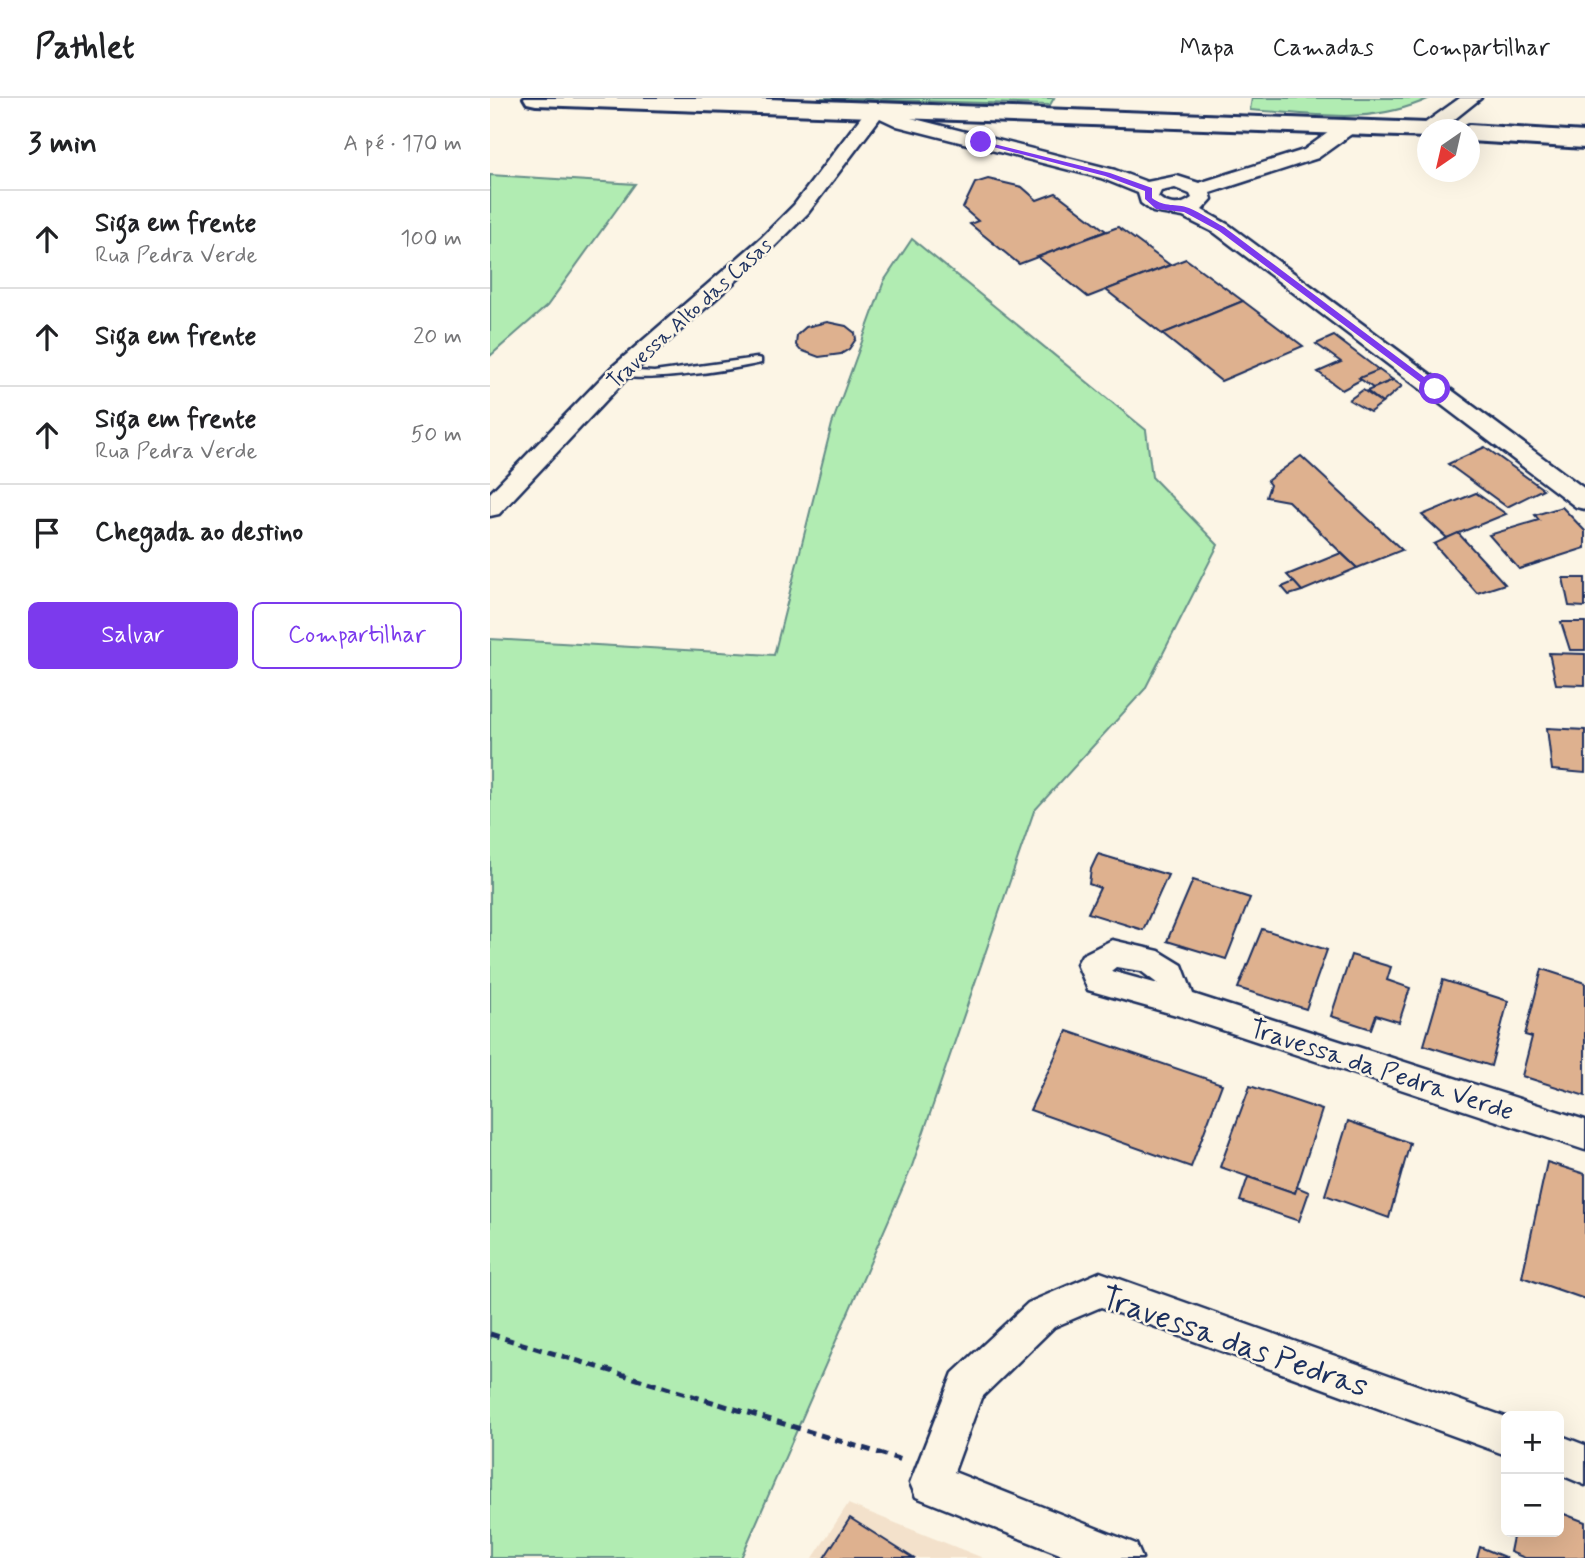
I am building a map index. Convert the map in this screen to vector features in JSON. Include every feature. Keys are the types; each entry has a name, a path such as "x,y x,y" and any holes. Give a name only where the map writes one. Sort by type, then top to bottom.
{"main road":[{"path":"536,98 1417,130"},
{"path":"1480,134 1585,140"}],"street":[{"path":"1443,119 1472,98"},
{"path":"877,109 904,122 1108,174 1149,190 1161,184 1177,182 1199,190 1311,154 1350,127"},
{"name":"Travessa Alto das Casas","path":"490,508 619,373 802,209 877,109"},
{"path":"1149,190 1149,199 1159,207 1186,210 1222,229 1585,501"},
{"path":"1186,210 1200,204 1202,199 1199,190"},
{"name":"Travessa da Pedra Verde","path":"1180,1003 1585,1135"},
{"name":"Travessa das Pedras","path":"930,1483 967,1386 1041,1315 1100,1289 1501,1434"},
{"path":"1564,1457 1585,1465"},
{"path":"930,1483 1122,1558"}],"lane":[{"path":"619,373 654,375 757,361"}],"path":[{"path":"490,1334 901,1459 930,1483"}],"shaded area":[{"path":"848,1504 983,1558 813,1558"}],"green space":[{"path":"821,98 1054,98 1050,105"},
{"path":"1252,98 1430,98 1386,112 1341,116 1250,110"},
{"path":"490,175 635,184 547,306 490,356"},
{"path":"912,239 1146,430 1152,477 1218,545 1145,689 1034,811 911,1169 741,1558 490,1558 490,639 774,655 832,424 884,281"}],"building":[{"path":"988,179 1022,187 1037,200 1056,193 1106,231 1019,264 970,224 978,221 963,208 975,183"},
{"path":"1118,227 1170,265 1088,297 1038,257"},
{"path":"1186,259 1243,301 1162,334 1106,290"},
{"path":"1243,301 1303,346 1221,381 1162,334"},
{"path":"827,322 846,326 855,333 856,339 849,349 841,354 819,357 800,350 796,345 797,335 806,327"},
{"path":"1334,336 1379,370 1342,390 1318,372 1341,362 1316,344"},
{"path":"1379,370 1393,380 1373,388 1359,378"},
{"path":"1393,380 1402,386 1382,403 1367,391"},
{"path":"1363,390 1382,403 1370,412 1349,400"},
{"path":"1485,447 1543,489 1507,507 1448,464"},
{"path":"1301,456 1402,550 1357,568 1288,501 1266,497 1270,485 1267,481"},
{"path":"1476,493 1506,514 1447,538 1422,515"},
{"path":"1562,507 1585,531 1585,548 1519,569 1489,535 1539,520 1535,515"},
{"path":"1458,533 1505,584 1477,593 1434,544"},
{"path":"1341,553 1357,568 1302,591 1287,575"},
{"path":"1563,578 1585,578 1585,607 1569,606"},
{"path":"1294,582 1302,591 1289,595 1282,587"},
{"path":"1561,622 1585,622 1585,650 1570,650"},
{"path":"1549,653 1585,654 1585,685 1556,684"},
{"path":"1547,728 1585,730 1585,773 1552,770"},
{"path":"1098,854 1168,875 1143,930 1088,913 1100,888 1089,884 1091,869"},
{"path":"1193,880 1250,898 1226,959 1167,941"},
{"path":"1262,929 1327,950 1306,1009 1238,988"},
{"path":"1351,955 1391,967 1387,980 1410,988 1399,1022 1376,1015 1371,1029 1331,1016"},
{"path":"1542,969 1585,983 1585,1096 1522,1076 1532,1037 1525,1035"},
{"path":"1443,980 1508,1001 1491,1066 1424,1045"},
{"path":"1067,1031 1222,1084 1191,1167 1030,1110"},
{"path":"1250,1086 1322,1110 1295,1193 1220,1167"},
{"path":"1348,1121 1410,1143 1389,1218 1325,1195"},
{"path":"1547,1162 1585,1174 1585,1299 1522,1277"},
{"path":"1248,1177 1295,1193 1297,1187 1309,1192 1299,1221 1240,1201"},
{"path":"1564,1514 1585,1522 1585,1558 1525,1558 1510,1552 1513,1537 1564,1537"},
{"path":"850,1518 913,1558 824,1558"},
{"path":"1480,1547 1507,1558 1477,1558"}],"route":[{"path":"981,142 1108,174 1149,190 1147,195 1152,204 1167,210 1186,210 1204,219 1222,229 1435,389"}]}
